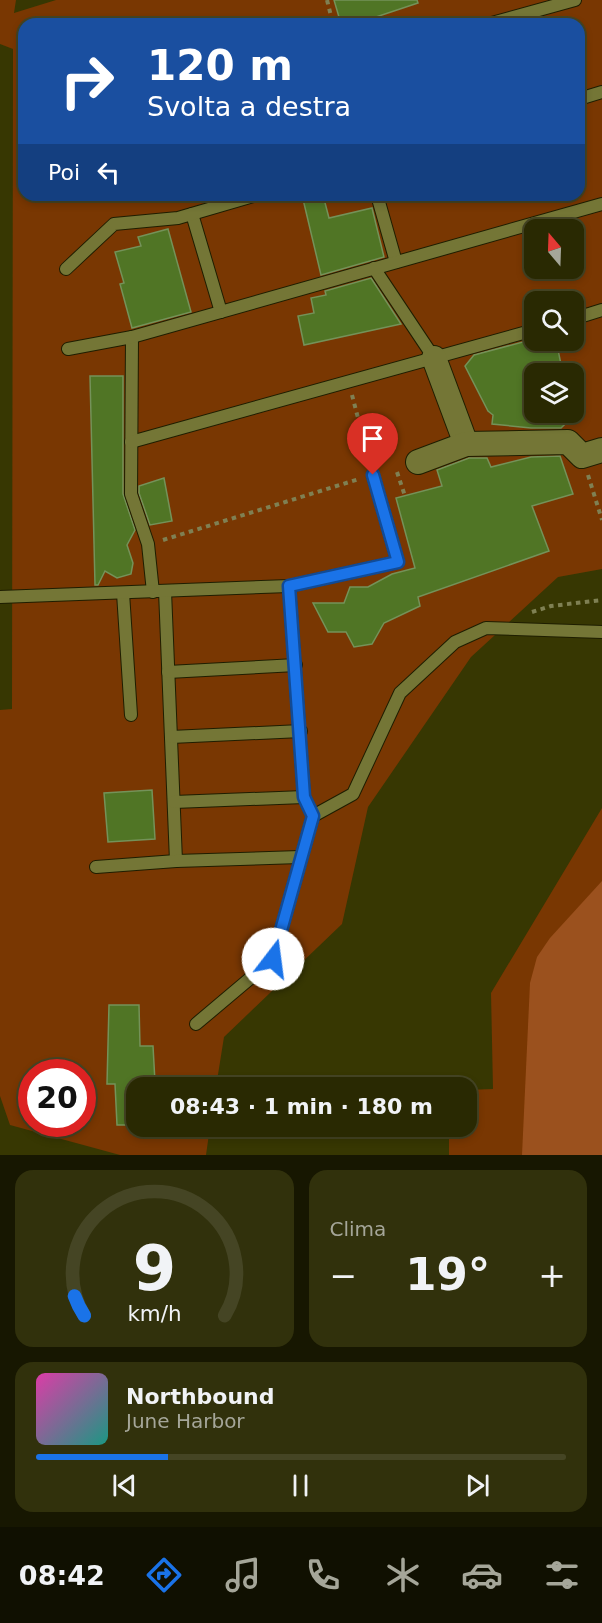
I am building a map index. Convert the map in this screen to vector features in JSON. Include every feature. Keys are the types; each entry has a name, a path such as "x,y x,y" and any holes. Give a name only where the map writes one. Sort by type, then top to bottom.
{"street":[{"path":"434,358 466,444"},
{"path":"418,462 466,444 568,442 592,453"}],"lane":[{"path":"510,18 575,0"},
{"path":"585,97 602,93"},
{"path":"66,269 114,224 178,218 236,201"},
{"path":"379,201 396,262"},
{"path":"68,349 132,337 602,204"},
{"path":"192,214 221,312"},
{"path":"374,268 434,358"},
{"path":"584,316 602,310"},
{"path":"131,442 524,333"},
{"path":"132,337 131,494 148,544 159,592 168,672 176,861"},
{"path":"0,597 289,586 398,562 373,475"},
{"path":"196,1024 273,959 313,816 304,797 289,586"},
{"path":"123,593 131,715"},
{"path":"313,816 353,794 400,693 454,642 486,628 602,632"},
{"path":"168,672 296,665"},
{"path":"171,737 301,731"},
{"path":"174,802 304,797"},
{"path":"96,867 176,861 300,857"}],"path":[{"path":"327,0 332,18"},
{"path":"148,544 373,475 349,382"},
{"path":"592,453 602,520"},
{"path":"405,496 395,469 418,462"},
{"path":"529,613 551,606 602,600"}],"shaded area":[{"path":"0,0 16,0 14,13 56,0 602,0 602,569 558,577 471,657 368,807 342,924 224,1037 218,1077 126,1077 126,1137 209,1137 206,1155 120,1155 54,1137 96,1137 96,1059 18,1059 18,1127 10,1125 0,1096 0,710 12,709 13,49 0,44"},
{"path":"602,808 602,1155 449,1155 449,1137 477,1137 477,1090 493,1089 491,993"},
{"path":"602,881 602,1155 522,1155 530,983 537,957 550,938"}],"building":[{"path":"334,0 417,0 418,3 373,18 339,18"},
{"path":"303,201 325,201 329,218 372,208 384,257 321,275"},
{"path":"168,229 191,312 132,328 120,284 124,283 115,252 141,246 138,237"},
{"path":"371,278 401,324 304,345 298,316 314,313 311,298 326,295 325,291"},
{"path":"524,342 524,351 558,351 561,363 524,363 524,423 566,423 561,428 492,424 493,415 488,411 465,366 474,355"},
{"path":"90,376 123,376 123,494 135,530 127,545 133,563 131,574 117,578 105,571 98,585 95,585"},
{"path":"560,456 573,494 532,506 549,551 418,597 420,606 384,623 372,644 354,647 346,632 328,632 313,603 344,603 350,587 368,587 392,574 415,568 396,498 442,486 437,470 469,458 487,458 491,467 531,457"},
{"path":"164,478 172,521 150,525 139,493 139,486"},
{"path":"152,790 155,839 108,842 104,793"},
{"path":"109,1005 139,1005 140,1046 153,1046 155,1077 126,1077 126,1125 117,1125 115,1084 107,1084"}],"route":[{"path":"273,959 313,816 304,797 300,709 289,586 398,562 373,475"}]}
